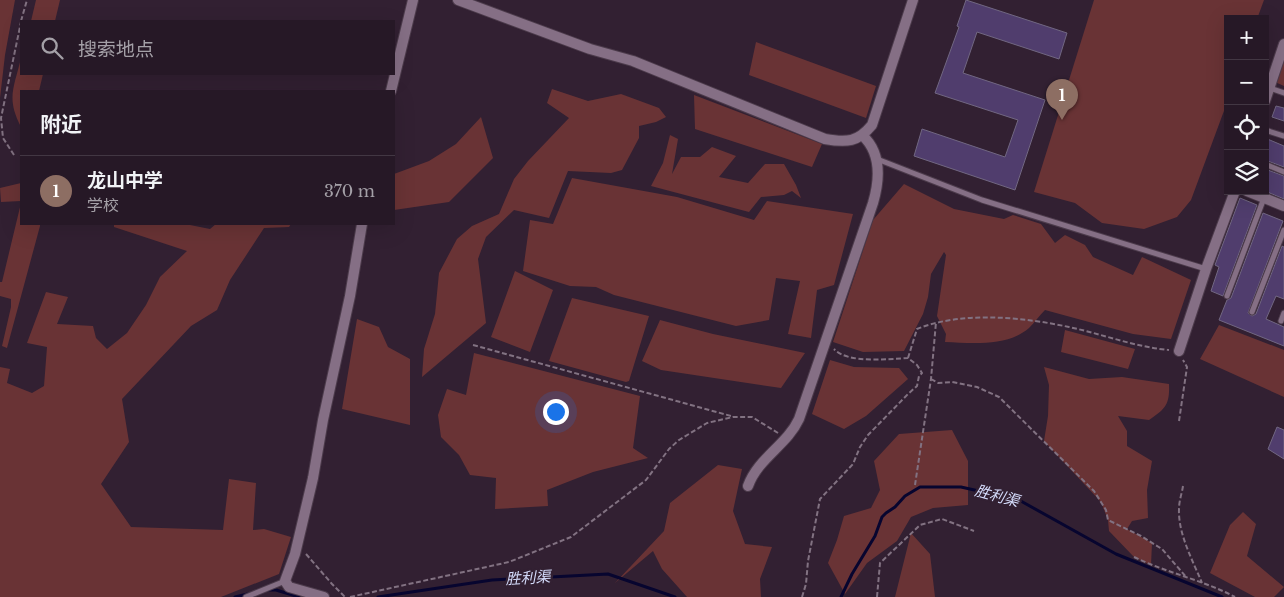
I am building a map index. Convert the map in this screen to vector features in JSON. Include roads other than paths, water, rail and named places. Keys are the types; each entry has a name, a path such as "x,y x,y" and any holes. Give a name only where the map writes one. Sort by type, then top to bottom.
{"street":[{"path":"395,74 413,0"},
{"path":"458,0 590,49 633,61 825,138 838,141 851,140 862,135 872,125 913,0"},
{"path":"1270,88 1284,44"},
{"path":"391,90 395,75"},
{"path":"748,486 757,468 792,430 799,419 873,202 878,178 877,158 871,145 862,135"},
{"path":"1179,351 1206,269 1234,195"},
{"path":"1257,195 1284,206"},
{"path":"324,597 288,587 285,581 296,554 313,478 323,420 350,296 362,225"}],"lane":[{"path":"1270,88 1284,93"},
{"path":"1269,131 1284,136"},
{"path":"877,158 982,200 1206,269"},
{"path":"1269,166 1284,172"},
{"path":"1227,296 1264,198"},
{"path":"1252,312 1284,230"},
{"path":"1281,321 1284,313"},
{"path":"246,597 285,581"}],"waterway":[{"name":"胜利渠","path":"841,597 852,574 875,536 882,517 905,496 920,487 961,487 1019,500 1116,554 1222,597"},
{"name":"胜利渠","path":"378,597 492,580 608,574 675,597"},
{"name":"胜利渠","path":"268,590 276,590 299,597"},
{"name":"胜利渠","path":"235,597 252,593"}],"place":[{"name":"龙山中学","path":"1062,120"}]}
